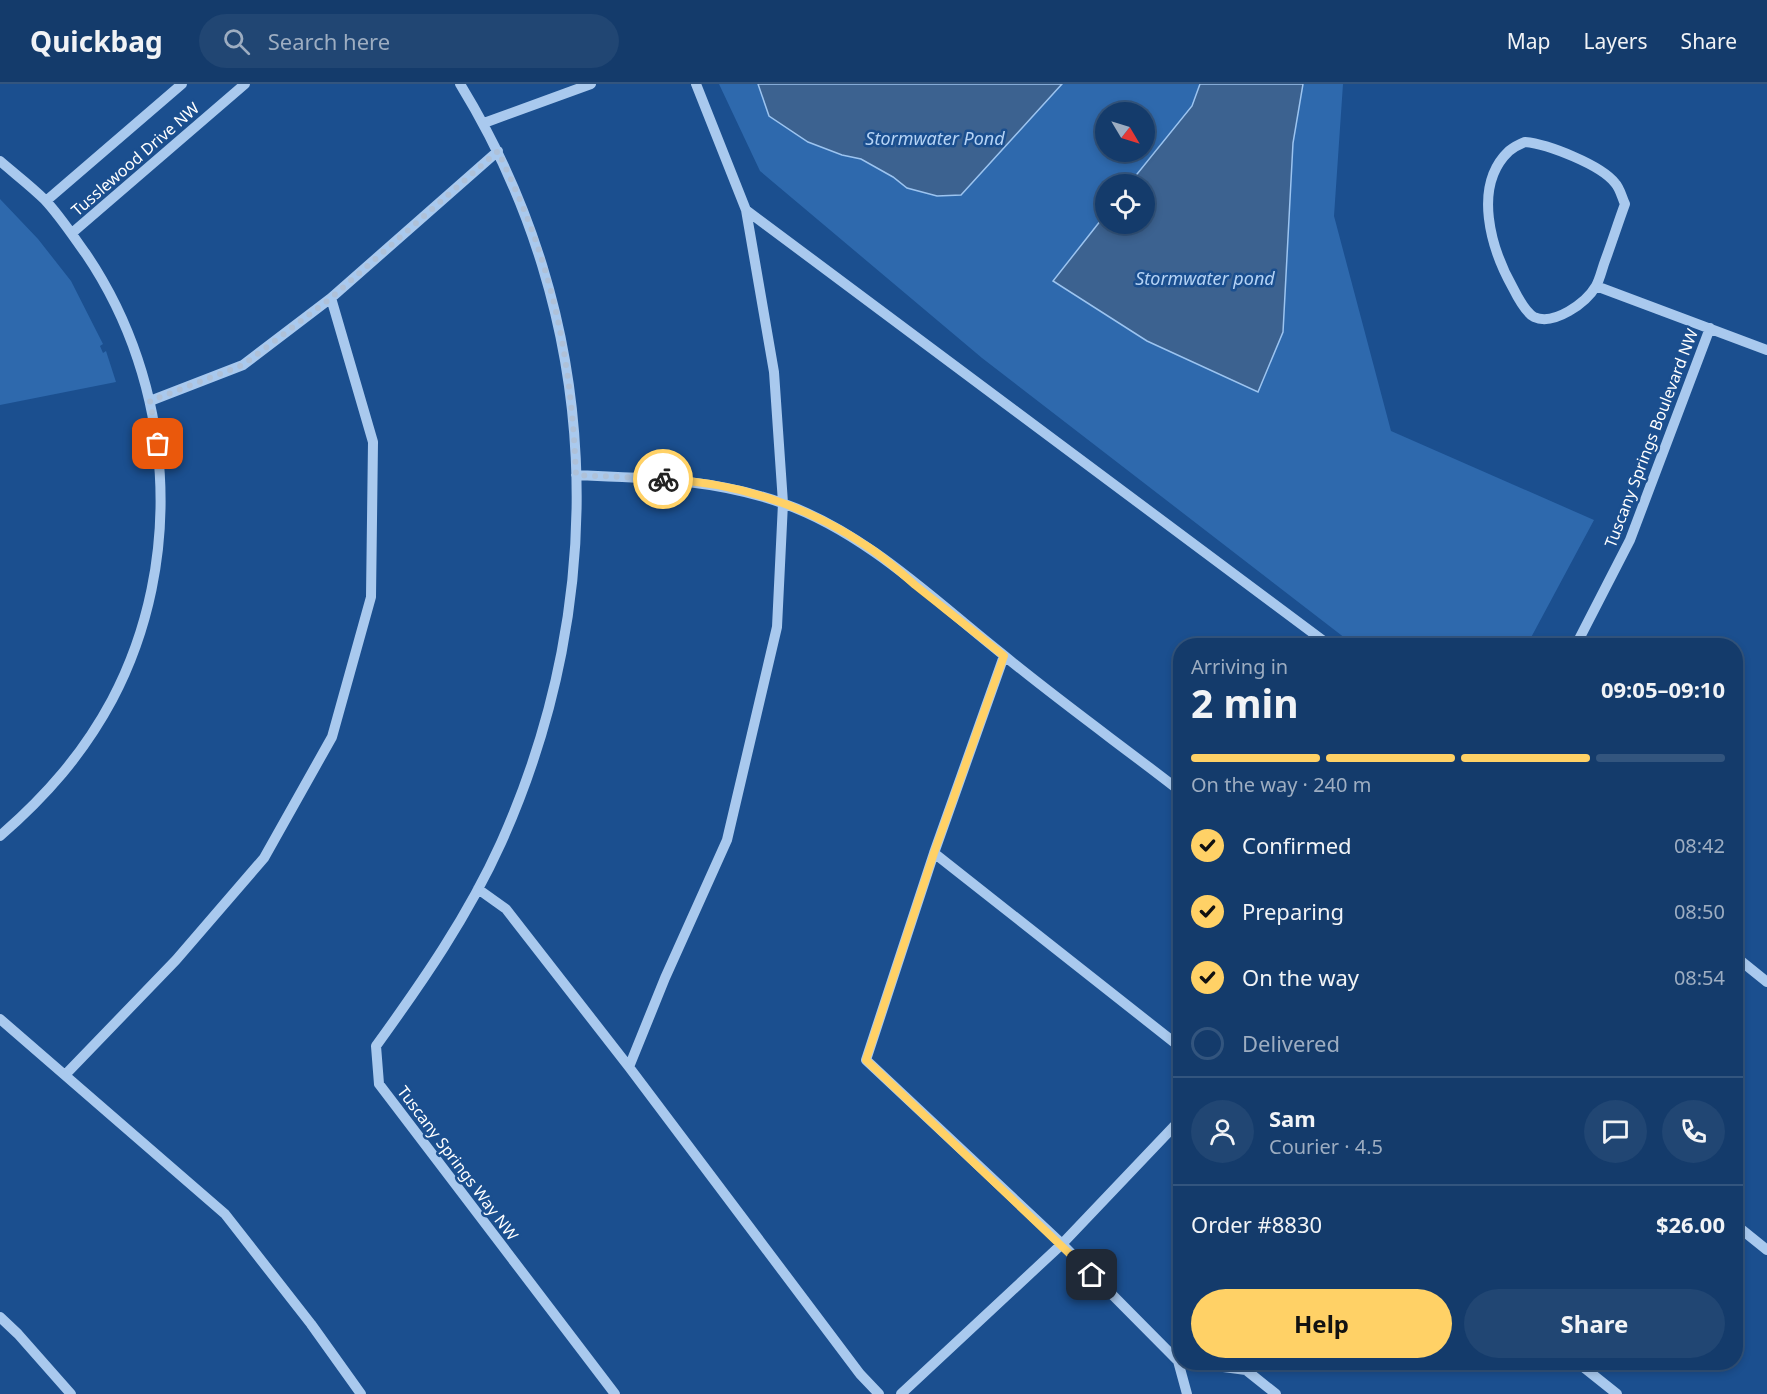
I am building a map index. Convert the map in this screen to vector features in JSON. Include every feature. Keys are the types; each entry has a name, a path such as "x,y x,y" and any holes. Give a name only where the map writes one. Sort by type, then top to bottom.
{"street":[{"name":"Tusslewood Drive NW","path":"46,201 182,84"},
{"name":"Tusslewood Drive NW","path":"72,233 244,84"},
{"name":"Tuscany Springs Way NW","path":"460,84 484,123 522,203 541,257 556,313 567,366 574,420 576,532 563,647 550,703 520,798 478,890 428,974 376,1046 379,1084 615,1394"},
{"path":"484,123 591,84"},
{"path":"629,1067 665,978 727,840 777,627 783,503 774,372 746,210 696,84"},
{"path":"1525,142 1538,143 1593,165 1616,184 1625,204 1596,286 1577,308 1546,319 1533,316 1520,301 1497,256 1489,217 1490,185 1499,163 1510,150 1525,142"},
{"path":"150,401 243,365 331,298 498,151"},
{"path":"0,161 46,201 72,233 100,275 121,315 138,357 150,401 159,455 161,488 160,531 149,596 130,659 112,699 90,737 64,772 35,805 0,836"},
{"path":"746,210 1320,638"},
{"path":"1596,286 1710,328"},
{"path":"65,1075 176,960 264,858 332,737 371,597 374,442 331,298"},
{"name":"Tuscany Springs Boulevard NW","path":"1580,638 1630,540 1710,328 1767,350"},
{"path":"576,475 672,479 710,484 783,503 840,529 866,545 1004,656 1173,786"},
{"path":"1004,656 934,853 866,1060 1062,1244 1173,1352"},
{"path":"934,853 1173,1041"},
{"path":"478,890 506,909 629,1067 860,1374 879,1394"},
{"path":"1743,963 1767,982"},
{"path":"0,1019 225,1214 311,1324 361,1394"},
{"path":"901,1394 1062,1244 1173,1127"},
{"path":"1743,1231 1767,1250"},
{"path":"0,1317 71,1394"},
{"path":"1183,1370 1187,1394"},
{"path":"1240,1370 1246,1371 1276,1394"},
{"path":"1587,1370 1617,1394"}],"shaded area":[{"path":"719,84 1343,84 1334,216 1391,431 1594,520 1531,638 1345,638 982,358 760,171"},
{"path":"0,199 38,239 71,281 103,344 100,346 103,353 106,351 116,382 0,405"}],"water":[{"name":"Stormwater Pond","path":"758,84 1062,84 961,195 937,196 907,188 893,177 861,159 842,155 808,142 769,116"},
{"name":"Stormwater pond","path":"1200,84 1303,84 1293,143 1283,332 1258,392 1147,341 1053,281 1095,228 1095,234 1155,234 1155,174 1137,174 1147,162 1155,162 1155,152 1192,106"}],"way so far":[{"path":"158,444 150,401 243,365 331,298 498,151 522,203 541,257 556,313 567,366 574,420 576,475 663,479"}],"route":[{"path":"663,479 710,484 747,492 783,503 840,529 866,545 1004,656 934,853 866,1060 1092,1275"}]}
